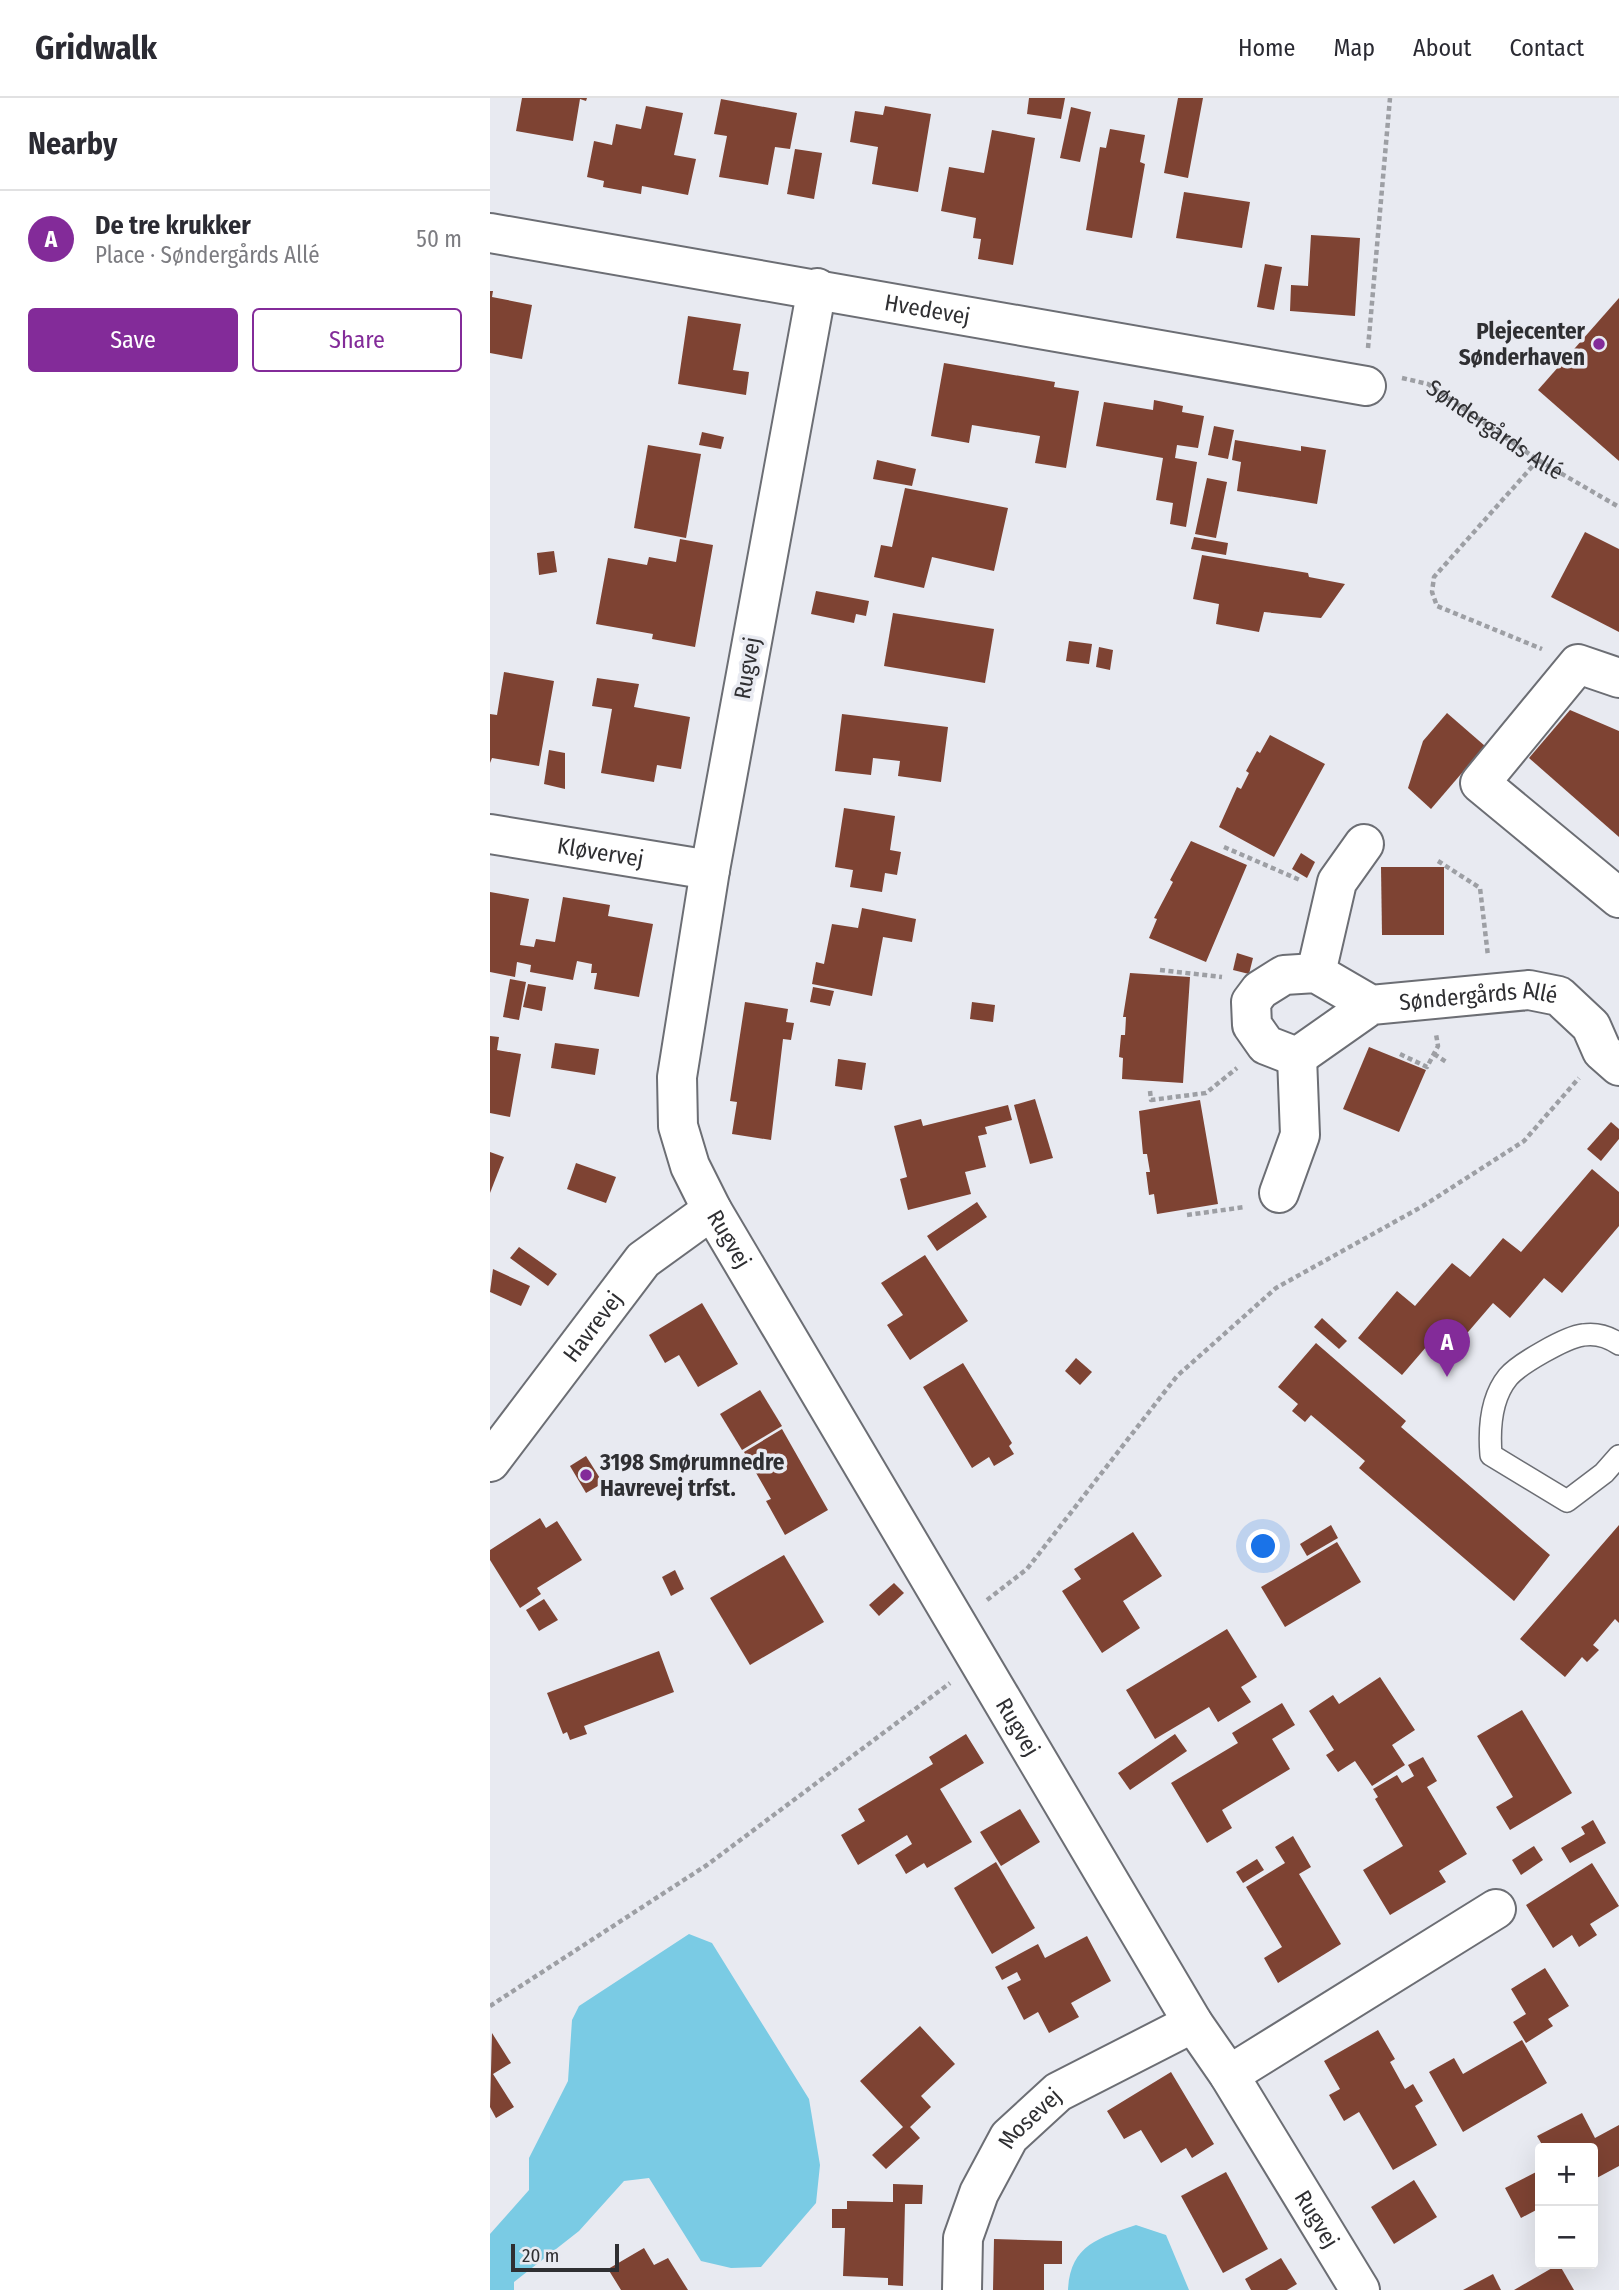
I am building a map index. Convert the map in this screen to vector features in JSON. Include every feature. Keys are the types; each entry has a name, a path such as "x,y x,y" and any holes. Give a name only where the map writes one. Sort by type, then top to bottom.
{"street":[{"name":"Hvedevej","path":"490,233 1366,377"},
{"name":"Rugvej","path":"817,288 710,870 677,1077 678,1126 690,1166 712,1210 1193,2023 1229,2075 1360,2290"},
{"path":"1619,678 1578,664 1480,782 1619,898"},
{"name":"Kløvervej","path":"490,834 710,870"},
{"path":"1279,1193 1300,1135 1282,1051 1252,1025 1251,1002 1260,990 1284,975 1316,973 1337,882 1364,844"},
{"name":"Søndergårds Allé","path":"1316,973 1371,1005"},
{"name":"Søndergårds Allé","path":"1282,1051 1371,1005 1529,990 1559,996 1613,1049"},
{"name":"Havrevej","path":"490,1462 643,1260 712,1210"},
{"path":"1229,2075 1496,1909"},
{"name":"Mosevej","path":"962,2290 963,2238 979,2193 1009,2137 1058,2092 1193,2023"}],"lane":[{"path":"1619,1344 1609,1337 1582,1335 1536,1357 1507,1378 1489,1421 1491,1455 1567,1501 1604,1473 1619,1456"}],"path":[{"path":"1366,377 1390,98"},
{"name":"Søndergårds Allé","path":"1366,377 1428,384 1538,460 1619,507"},
{"path":"1538,460 1434,577 1432,592 1437,606 1578,664"},
{"path":"1224,847 1334,895"},
{"path":"1438,861 1480,888 1492,994"},
{"path":"1160,970 1209,973 1260,990"},
{"path":"1400,1054 1427,1067 1438,1046 1433,999"},
{"path":"956,1623 1027,1569 1177,1376 1276,1287 1423,1206 1524,1141 1613,1049"},
{"path":"1150,1091 1150,1100 1206,1093 1282,1051"},
{"path":"1433,1054 1448,1063"},
{"path":"1187,1215 1260,1205 1279,1193"},
{"path":"490,2006 706,1865 978,1661"}],"water":[{"path":"689,1934 712,1943 809,2099 820,2165 816,2203 761,2267 731,2268 701,2261 649,2178 624,2181 579,2231 514,2282 514,2290 490,2290 490,2234 529,2190 529,2158 568,2081 572,2020 579,2006"},
{"path":"1136,2225 1166,2235 1189,2290 1068,2290 1074,2263 1081,2253 1099,2239"}],"building":[{"path":"522,98 587,98 586,101 580,99 573,141 516,131"},
{"path":"1029,98 1065,98 1061,119 1027,114"},
{"path":"1178,98 1203,98 1188,178 1164,173"},
{"path":"721,99 797,113 790,149 775,147 768,185 719,177 727,136 714,134"},
{"path":"646,106 683,113 674,155 696,159 688,195 642,186 641,194 603,187 604,181 587,177 594,141 612,145 616,124 641,129"},
{"path":"885,106 931,114 918,192 872,184 878,147 850,142 855,111 883,115"},
{"path":"1071,107 1091,112 1080,162 1060,158"},
{"path":"1110,129 1145,135 1140,162 1145,164 1132,238 1086,230 1100,147 1106,148"},
{"path":"992,130 1035,138 1013,265 978,259 981,239 973,238 976,218 941,211 949,167 984,173"},
{"path":"795,149 822,153 814,199 787,194"},
{"path":"1184,192 1250,202 1242,248 1176,238"},
{"path":"1311,235 1360,238 1355,316 1290,311 1291,285 1308,286"},
{"path":"1265,264 1282,267 1274,310 1257,307"},
{"path":"490,291 493,291 492,297 532,305 522,359 490,353"},
{"name":"Plejecenter Sønderhaven","path":"1619,298 1619,461 1538,390"},
{"path":"688,316 741,324 733,370 749,372 746,395 678,384"},
{"path":"944,363 1055,382 1054,387 1079,391 1066,468 1035,463 1040,436 972,425 969,443 931,436"},
{"path":"1154,400 1183,406 1182,412 1204,416 1198,448 1177,445 1175,458 1197,462 1186,527 1170,524 1173,503 1156,500 1163,458 1096,446 1104,402 1153,410"},
{"path":"1214,426 1234,430 1228,459 1208,455"},
{"path":"702,432 724,437 721,449 699,445"},
{"path":"1235,440 1301,451 1301,446 1326,450 1317,504 1237,491 1241,462 1232,460"},
{"path":"648,445 701,454 686,538 634,528"},
{"path":"877,460 916,469 912,486 873,479"},
{"path":"1207,478 1227,482 1216,538 1195,534"},
{"path":"905,488 1008,508 994,571 932,557 924,588 874,577 881,545 892,547"},
{"path":"1585,532 1619,549 1619,632 1551,597"},
{"path":"1194,537 1228,543 1226,555 1191,549"},
{"path":"680,539 713,545 695,647 652,639 653,634 596,624 608,558 647,565 649,557 676,562"},
{"path":"554,551 557,572 539,575 537,553"},
{"path":"1202,555 1308,573 1309,577 1345,584 1321,618 1264,612 1259,632 1216,624 1219,604 1193,599"},
{"path":"816,591 869,601 866,616 856,614 854,623 811,614"},
{"path":"893,613 994,629 985,683 884,666"},
{"path":"1069,641 1092,644 1089,664 1066,661"},
{"path":"1099,647 1113,650 1110,670 1096,667"},
{"path":"504,672 554,681 539,766 492,758 490,763 490,714 497,715"},
{"path":"597,678 639,684 634,707 690,717 681,769 657,765 654,782 601,773 612,709 592,706"},
{"path":"1570,710 1619,731 1619,837 1529,758"},
{"path":"1447,713 1485,746 1431,809 1408,788 1423,741"},
{"path":"842,714 948,727 941,782 898,776 900,761 873,758 871,775 835,771"},
{"path":"1270,735 1325,764 1274,857 1219,827 1237,787 1241,789 1249,773 1246,771"},
{"path":"549,750 565,753 565,789 544,784"},
{"path":"844,808 895,816 890,850 901,852 897,875 885,873 882,892 850,887 853,870 835,867"},
{"path":"1191,841 1247,865 1206,962 1149,938 1157,919 1154,918 1173,882 1170,880"},
{"path":"1301,853 1315,862 1307,878 1292,869"},
{"path":"1381,867 1444,867 1444,935 1382,935"},
{"path":"490,892 529,899 520,945 534,947 536,939 555,942 563,897 610,905 608,916 653,924 639,997 594,989 597,973 591,973 592,964 577,961 573,980 530,972 531,965 517,962 515,977 490,972"},
{"path":"862,908 916,919 912,942 883,937 872,996 812,984 816,962 824,964 832,924 858,928"},
{"path":"1237,953 1253,958 1249,974 1233,970"},
{"path":"1130,973 1190,977 1183,1083 1122,1079 1123,1058 1119,1057 1121,1035 1125,1035 1126,1017 1123,1017"},
{"path":"510,979 526,982 519,1020 503,1017"},
{"path":"528,984 546,987 542,1011 523,1007"},
{"path":"813,987 834,991 830,1006 810,1002"},
{"path":"745,1002 788,1009 786,1022 794,1023 791,1040 783,1039 771,1140 732,1134 737,1102 730,1101"},
{"path":"972,1002 995,1005 993,1022 970,1019"},
{"path":"490,1036 499,1037 497,1050 521,1054 510,1117 490,1113"},
{"path":"555,1043 599,1049 595,1075 551,1068"},
{"path":"1369,1047 1426,1070 1399,1132 1343,1109"},
{"path":"838,1059 866,1063 862,1090 835,1086"},
{"path":"1035,1099 1053,1158 1030,1164 1014,1105"},
{"path":"1200,1100 1218,1204 1157,1214 1154,1194 1149,1195 1146,1172 1150,1172 1147,1154 1143,1154 1139,1111"},
{"path":"1008,1105 1012,1120 985,1127 987,1134 978,1136 986,1167 965,1172 971,1194 908,1210 900,1179 907,1177 894,1126 921,1119 923,1126"},
{"path":"1611,1122 1619,1129 1619,1139 1601,1161 1587,1149"},
{"path":"490,1152 504,1157 490,1193"},
{"path":"576,1163 616,1177 606,1203 567,1189"},
{"path":"1592,1169 1619,1192 1619,1226 1562,1293 1544,1278 1510,1318 1493,1303 1456,1346 1439,1332 1402,1375 1358,1338 1397,1291 1415,1306 1452,1263 1470,1277 1503,1238 1521,1252"},
{"path":"977,1202 987,1217 937,1251 927,1236"},
{"path":"519,1247 557,1274 548,1286 510,1258"},
{"path":"925,1255 968,1321 910,1360 887,1325 903,1315 881,1283"},
{"path":"493,1269 530,1286 521,1306 490,1292"},
{"path":"702,1303 738,1364 698,1387 679,1355 665,1363 649,1335"},
{"path":"1322,1318 1347,1341 1339,1349 1314,1327"},
{"path":"1316,1343 1406,1421 1401,1427 1550,1555 1514,1601 1359,1468 1365,1461 1311,1415 1305,1422 1292,1411 1298,1404 1278,1387"},
{"path":"1076,1358 1092,1372 1080,1385 1065,1371"},
{"path":"963,1363 1012,1443 1009,1446 1014,1454 994,1466 989,1457 972,1468 923,1387"},
{"path":"760,1390 782,1426 742,1450 720,1414"},
{"path":"782,1429 828,1510 785,1535 766,1501 771,1499 744,1452"},
{"name":"3198 Smørumnedre Havrevej trfst.","path":"586,1456 603,1483 586,1493 570,1466"},
{"path":"540,1518 546,1528 557,1521 582,1560 537,1588 541,1594 520,1608 490,1560 490,1550"},
{"path":"1331,1525 1338,1538 1307,1556 1300,1544"},
{"path":"1619,1525 1619,1623 1615,1619 1593,1645 1599,1650 1587,1662 1582,1657 1565,1677 1520,1639"},
{"path":"1133,1532 1162,1576 1123,1601 1140,1628 1102,1653 1062,1591 1081,1579 1074,1569"},
{"path":"1337,1542 1361,1582 1285,1627 1261,1587"},
{"path":"784,1555 824,1622 750,1665 710,1598"},
{"path":"675,1570 684,1589 671,1596 662,1577"},
{"path":"894,1583 904,1593 879,1616 869,1605"},
{"path":"544,1599 558,1620 539,1631 526,1610"},
{"path":"1227,1629 1257,1677 1241,1687 1251,1702 1218,1722 1209,1707 1155,1739 1126,1690"},
{"path":"659,1651 674,1692 584,1726 587,1734 570,1740 567,1732 563,1734 547,1693"},
{"path":"1380,1677 1415,1730 1392,1745 1405,1765 1372,1786 1355,1761 1338,1772 1326,1755 1334,1750 1309,1711 1333,1695 1339,1704"},
{"path":"1282,1703 1295,1725 1272,1739 1290,1769 1222,1810 1232,1828 1207,1843 1171,1783 1238,1743 1232,1733"},
{"path":"1522,1710 1572,1793 1510,1830 1496,1807 1513,1797 1477,1736"},
{"path":"966,1734 984,1763 940,1789 972,1842 927,1868 924,1863 906,1874 895,1855 912,1844 907,1835 858,1865 841,1835 865,1821 858,1809 933,1764 929,1757"},
{"path":"1175,1734 1187,1751 1130,1790 1118,1773"},
{"path":"1423,1757 1437,1781 1427,1787 1467,1854 1439,1871 1446,1882 1390,1915 1363,1870 1403,1846 1375,1799 1378,1797 1373,1789 1397,1775 1402,1783 1414,1776 1408,1765"},
{"path":"1020,1809 1040,1842 1001,1866 980,1832"},
{"path":"1593,1820 1606,1843 1570,1863 1561,1848 1585,1834 1581,1827"},
{"path":"1293,1836 1311,1867 1299,1874 1341,1944 1278,1983 1264,1958 1282,1947 1246,1887 1285,1863 1275,1847"},
{"path":"1534,1846 1543,1860 1521,1875 1512,1860"},
{"path":"1257,1859 1264,1870 1243,1883 1236,1872"},
{"path":"996,1862 1035,1928 992,1954 954,1888"},
{"path":"1592,1863 1619,1906 1590,1924 1597,1935 1579,1947 1572,1935 1553,1948 1526,1905"},
{"path":"1087,1936 1111,1981 1071,2003 1079,2017 1049,2033 1038,2012 1024,2020 1007,1987 1021,1980 1017,1972 1002,1980 995,1967 1038,1944 1045,1958"},
{"path":"1545,1968 1569,2006 1548,2019 1553,2026 1526,2043 1513,2022 1526,2014 1511,1989"},
{"path":"920,2026 955,2064 921,2096 931,2107 910,2127 920,2138 886,2169 872,2155 903,2127 860,2081"},
{"path":"1378,2030 1395,2059 1390,2062 1405,2089 1413,2084 1423,2101 1415,2106 1437,2145 1393,2170 1359,2112 1344,2121 1329,2095 1340,2089 1324,2061"},
{"path":"492,2033 511,2063 493,2074 514,2107 496,2118 490,2107"},
{"path":"1522,2040 1547,2083 1463,2132 1429,2072 1454,2058 1463,2074"},
{"path":"1171,2072 1214,2144 1192,2158 1186,2148 1161,2163 1141,2130 1124,2139 1107,2111"},
{"path":"1582,2113 1595,2138 1619,2125 1619,2166 1598,2177 1598,2143 1541,2143 1537,2136"},
{"path":"1226,2172 1268,2249 1223,2273 1181,2196"},
{"path":"1535,2173 1535,2211 1521,2218 1505,2188"},
{"path":"1414,2180 1437,2217 1394,2244 1371,2207"},
{"path":"893,2184 923,2185 922,2204 905,2204 903,2286 888,2285 888,2278 843,2276 845,2228 832,2228 832,2209 847,2209 847,2201 893,2202"},
{"path":"994,2239 1062,2241 1062,2264 1044,2264 1044,2290 993,2290"},
{"path":"644,2248 654,2265 668,2258 688,2290 621,2290 608,2269"},
{"path":"1281,2258 1297,2284 1287,2290 1251,2290 1245,2279"},
{"path":"1550,2269 1562,2269 1574,2290 1514,2290"},
{"path":"1493,2274 1501,2290 1463,2290"}],"place":[{"name":"Plejecenter Sønderhaven","path":"1599,344"},
{"name":"De tre krukker","path":"1447,1377"},
{"name":"3198 Smørumnedre Havrevej trfst.","path":"586,1475"}]}
